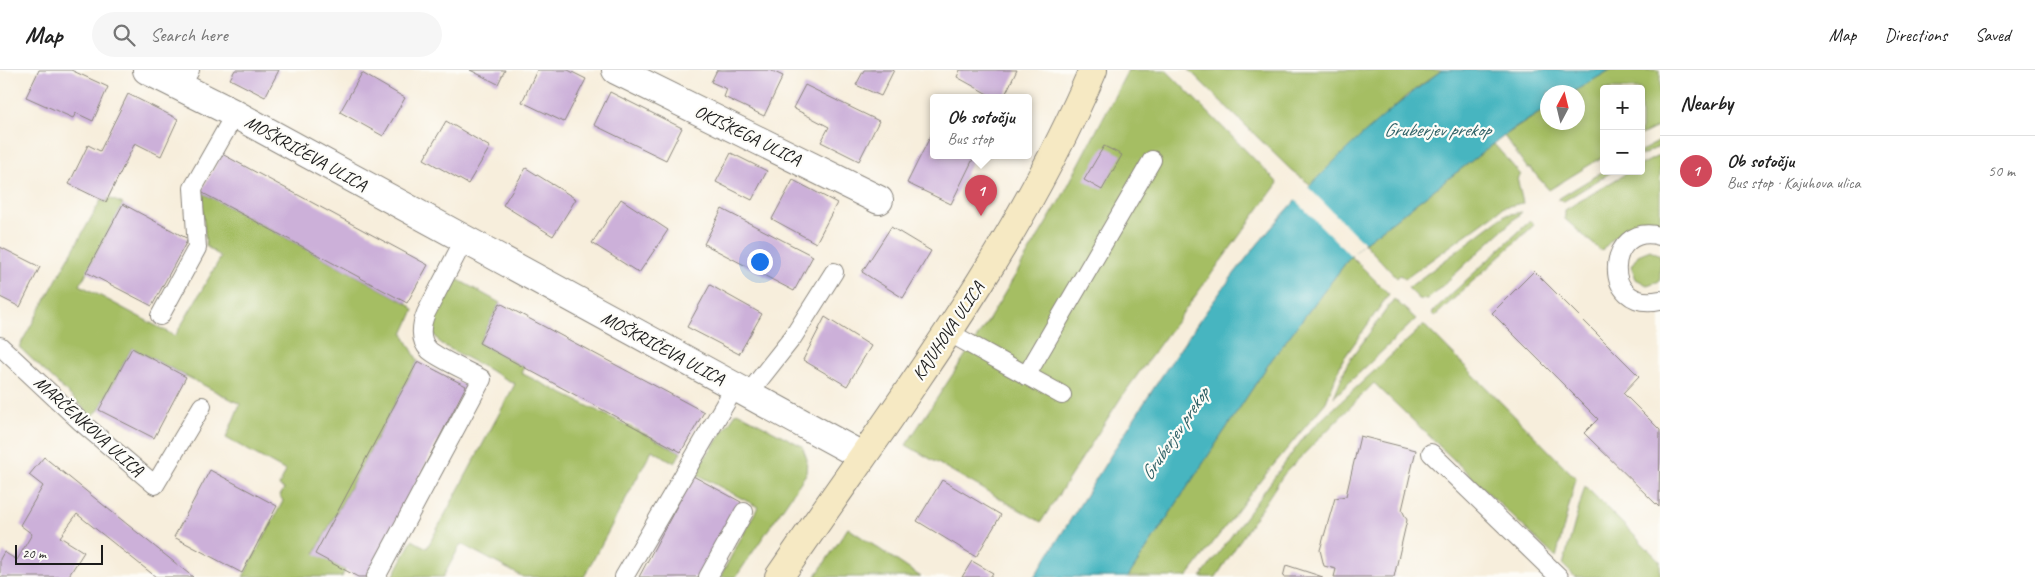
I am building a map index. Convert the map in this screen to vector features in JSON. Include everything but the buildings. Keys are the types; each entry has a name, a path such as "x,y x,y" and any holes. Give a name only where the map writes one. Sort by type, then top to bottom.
{"main road":[{"name":"KAJUHOVA ULICA","path":"779,577 980,285 1045,172 1076,110 1092,70"}],"street":[{"name":"MOŠKRIČEVA ULICA","path":"147,70 186,79 234,114 862,456"},
{"name":"OKIŠKEGA ULICA","path":"616,70 879,200"}],"lane":[{"path":"160,316 197,248 193,188 234,114"},
{"path":"1026,376 1152,160"},
{"path":"1660,236 1646,234 1636,237 1626,244 1620,252 1616,263 1619,282 1627,294 1637,300 1648,302 1660,300"},
{"path":"376,577 482,379 429,350 421,333 422,322 426,313 464,240"},
{"path":"624,577 742,391 793,337 834,272"},
{"path":"948,332 1062,395"},
{"name":"MARČENKOVA ULICA","path":"0,346 81,422 155,485 202,406"},
{"path":"1431,454 1560,577"},
{"path":"708,577 744,512"}],"green space":[{"path":"1128,70 1166,70 1278,183 1122,396 1041,522 906,445 988,321 1063,195"},
{"path":"1189,70 1442,70 1406,96 1311,185 1291,170"},
{"path":"1610,70 1660,70 1660,126 1645,133 1645,85 1600,85 1600,158 1549,190 1530,168 1528,169 1504,136 1540,113 1540,130 1585,130 1585,85"},
{"path":"1660,141 1660,146 1645,154 1645,149"},
{"path":"1494,144 1521,175 1517,178 1523,203 1504,207 1405,279 1400,275 1397,278 1364,243"},
{"path":"1660,155 1660,228 1638,227 1631,229 1626,226 1601,251 1565,219 1565,210 1623,175 1645,175 1645,163"},
{"path":"1600,173 1600,175 1606,175 1564,201 1558,199"},
{"path":"201,192 407,303 414,310 403,334 418,361 315,553 345,570 342,577 243,577 283,501 280,496 284,489 279,486 286,471 226,438 240,404 132,348 99,410 92,416 19,347 101,200 106,202 109,198 123,204 80,285 175,336 221,257 206,246"},
{"path":"1522,212 1427,300 1419,299 1408,288 1505,215"},
{"path":"1530,221 1534,225 1435,316 1431,313"},
{"path":"1650,250 1660,255 1660,281 1647,285 1636,279 1631,266 1638,255"},
{"path":"1351,256 1389,294 1342,361 1326,402 1261,480 1187,577 1128,577 1272,359"},
{"path":"455,278 500,303 479,343 524,367 521,373 681,452 675,463 652,450 584,577 523,577 461,544 443,577 393,577 412,540 427,548 515,384 441,344 434,334 432,330 433,317 439,303"},
{"path":"1394,299 1416,319 1334,397 1347,364"},
{"path":"1424,325 1576,478 1556,558 1374,383 1284,474 1216,577 1201,577 1307,433"},
{"path":"737,412 802,446 807,459 806,474 736,577 720,577 758,507 694,473"},
{"path":"1585,486 1660,561 1660,577 1575,577 1563,565"},
{"path":"848,528 921,577 815,577"}],"water":[{"name":"Gruberjev prekop","path":"1442,70 1610,70 1585,85 1540,85 1540,112 1512,130 1364,243 1351,256 1272,359 1128,577 1034,577 1164,373 1248,256 1315,180 1415,90"}],"pier":[{"path":"1307,186 1364,243 1351,256 1295,200"}],"place":[{"name":"Ob sotočju","path":"981,216"}]}
